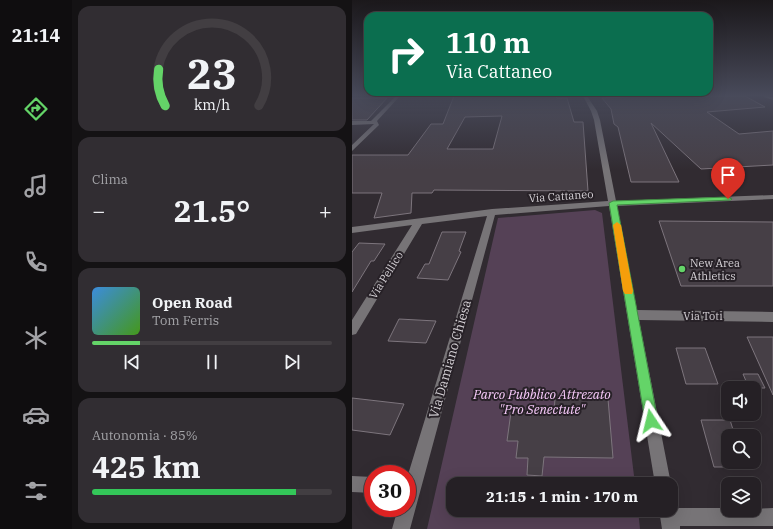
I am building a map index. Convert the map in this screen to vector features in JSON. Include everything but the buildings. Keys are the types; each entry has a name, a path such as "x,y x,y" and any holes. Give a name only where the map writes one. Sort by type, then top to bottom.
{"street":[{"path":"597,121 662,477"},
{"path":"352,123 373,122 377,124 352,149"},
{"name":"Via Cattaneo","path":"352,230 492,212 613,203 773,197"},
{"name":"Via Damiano Chiesa","path":"416,466 492,212"},
{"name":"Via Pellico","path":"352,330 419,221"},
{"name":"Via Toti","path":"632,315 773,317"},
{"path":"352,484 364,485"},
{"name":"Via Damiano Chiesa","path":"401,529 404,517"},
{"path":"669,519 773,517"}],"green space":[{"name":"Parco Pubblico Attrezato \"Pro Senectute\"","path":"595,210 602,213 634,477 446,477 446,517 639,517 640,529 427,529 498,218"}],"slow traffic":[{"path":"617,225 628,291"}],"place":[{"name":"New Area Athletics","path":"682,269"}],"route":[{"path":"651,421 613,203 728,199"}]}
